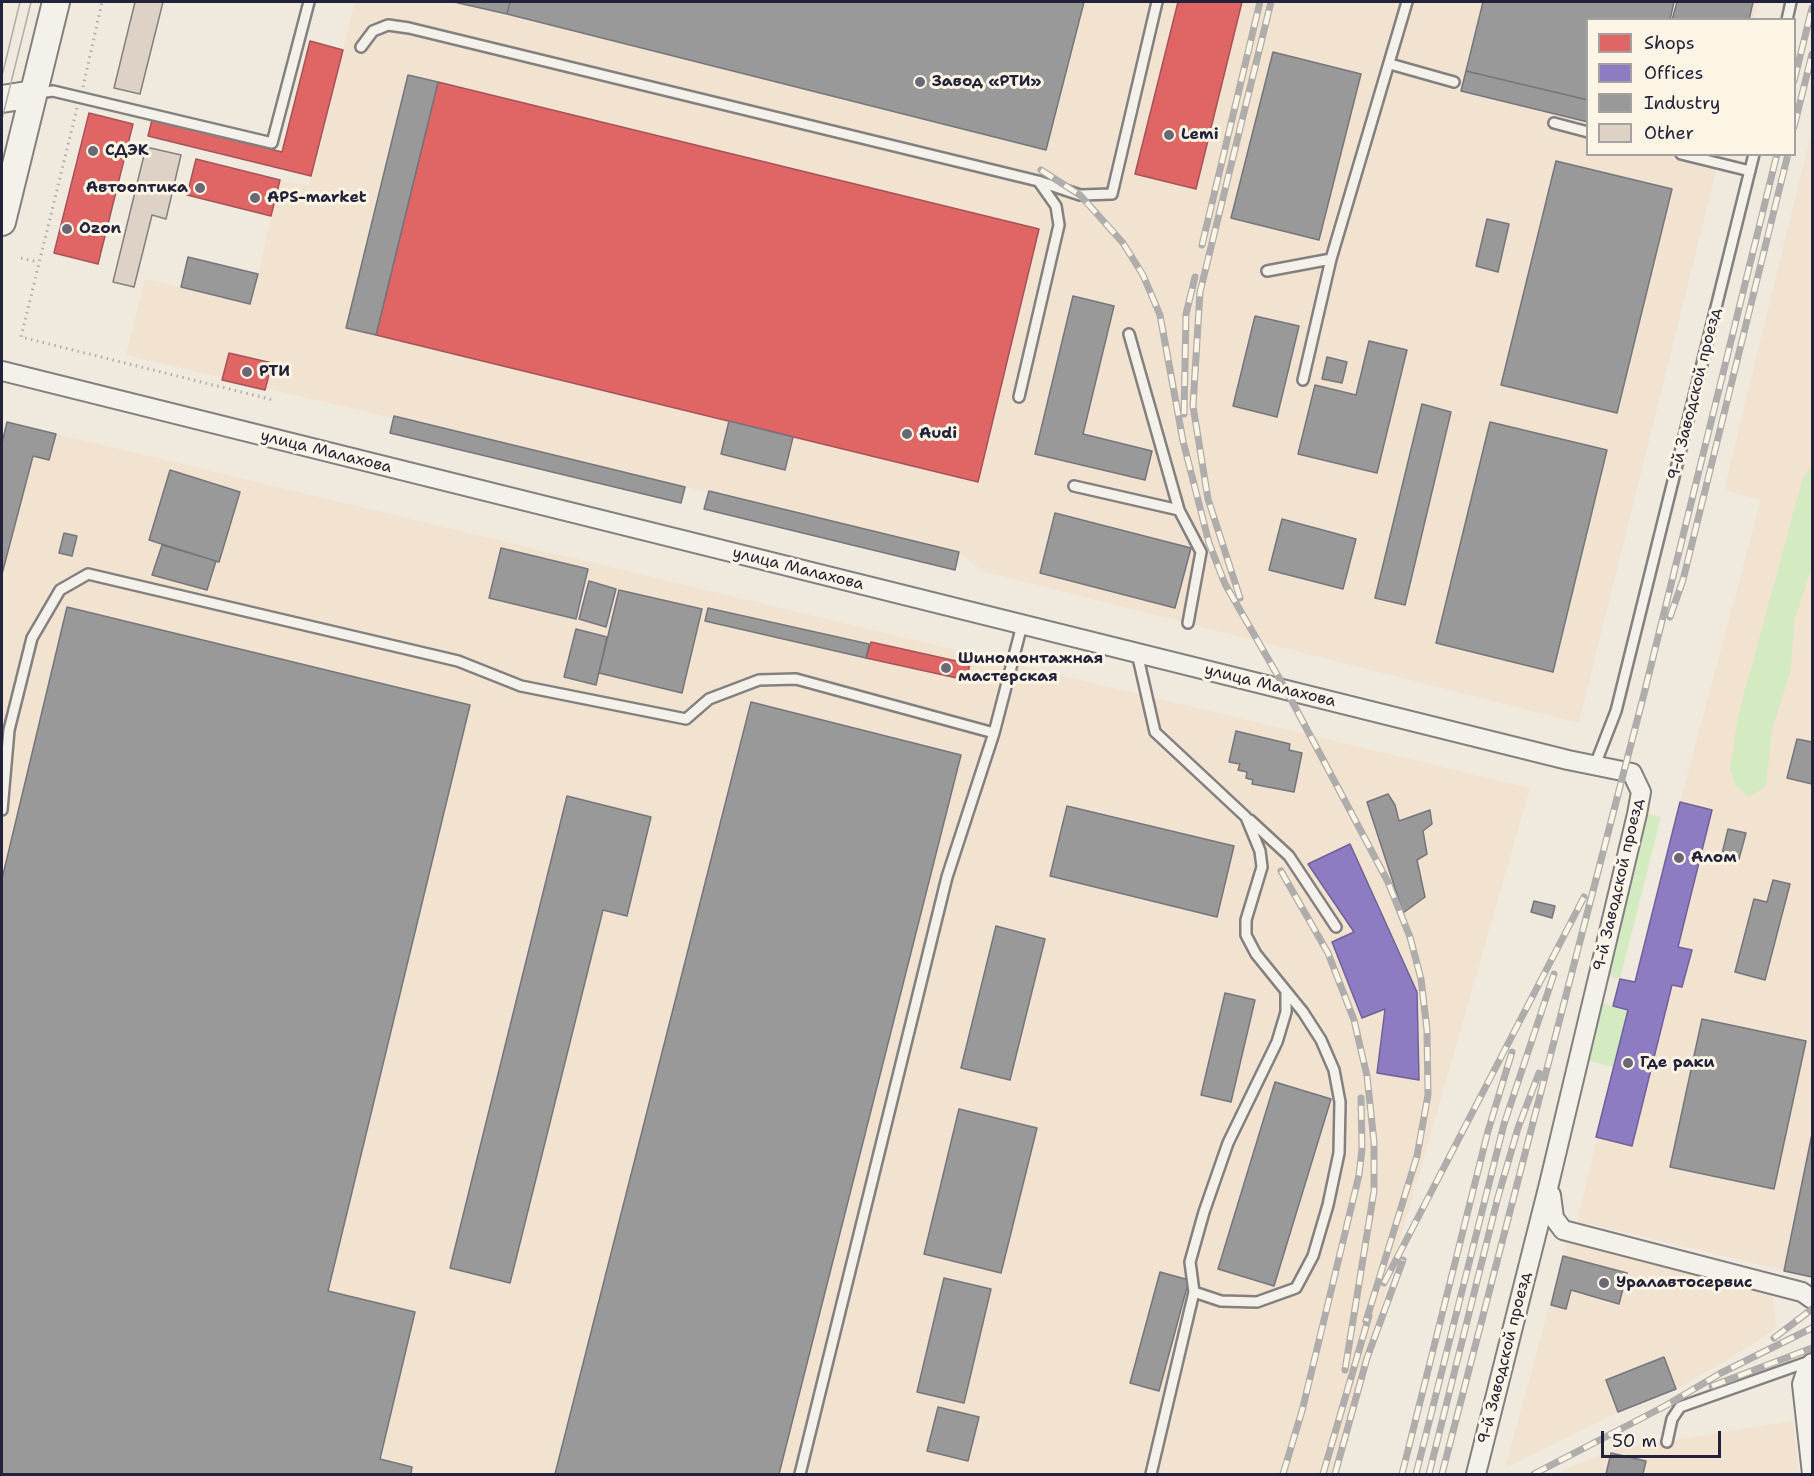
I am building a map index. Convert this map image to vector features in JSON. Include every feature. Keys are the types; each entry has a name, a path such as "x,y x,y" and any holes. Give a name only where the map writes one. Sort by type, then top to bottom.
{"main road":[{"path":"2,222 56,2"},
{"path":"2,99 33,94"}],"street":[{"name":"улица Малахова","path":"2,371 1595,765"},
{"name":"9-й Заводской проезд","path":"1476,1474 1549,1184 1641,792 1632,773 1595,765"},
{"path":"1549,1184 1554,1218 1563,1230 1802,1292 1812,1299"},
{"path":"1812,1361 1806,1369 1802,1384 1812,1474"}],"lane":[{"path":"33,94 53,91 272,143 309,2"},
{"path":"361,47 374,30 388,24 409,28 1038,181 1080,195 1113,194 1157,2"},
{"path":"1303,380 1331,259 1407,2"},
{"path":"1787,18 1791,2"},
{"path":"1390,64 1454,82"},
{"path":"1554,123 1586,132"},
{"path":"1689,156 1750,171"},
{"name":"9-й Заводской проезд","path":"1595,765 1616,711 1754,156"},
{"path":"1019,397 1059,225 1056,206 1038,181"},
{"path":"1267,271 1331,259"},
{"path":"1129,334 1179,510 1201,552 1188,623"},
{"path":"1074,486 1179,510"},
{"path":"2,810 9,730 32,638 60,590 88,574 458,661 521,686 686,719 709,699 759,680 796,679 994,732"},
{"path":"800,1474 947,877 994,732 1022,625"},
{"path":"1137,653 1155,732 1289,856 1336,927"},
{"path":"1194,1292 1221,1301 1257,1302 1296,1288 1316,1246 1328,1205 1339,1153 1340,1102 1334,1070 1321,1040 1256,954 1246,934 1246,920 1262,867 1260,851 1246,817"},
{"path":"1151,1474 1194,1292 1190,1262 1204,1212 1228,1143 1277,1042 1286,1012 1286,991"},
{"path":"1667,1442 1672,1419 1680,1407 1812,1361"}],"path":[{"path":"102,2 21,337 273,400"},
{"path":"21,258 38,262"}],"shaded area":[{"path":"355,2 1758,2 1754,18 1586,18 1586,156 1720,156 1579,723 982,571 959,552 126,355 145,279 251,304 280,180 309,186"},
{"path":"1812,129 1812,1277 1577,1221 1680,802 1761,500 1724,490"},
{"path":"7,422 1530,788 1333,1474 2,1474 2,443"},
{"path":"1567,1242 1773,1295 1776,1328 1734,1356 1676,1389 1618,1412 1505,1468"},
{"path":"1793,1421 1799,1474 1555,1474 1608,1451"}],"green space":[{"path":"1812,465 1812,567 1795,617 1790,673 1772,729 1766,786 1749,797 1735,785 1730,769 1738,717 1803,478"},
{"path":"1644,813 1661,817 1620,979 1604,975"},
{"path":"1599,1003 1628,1010 1614,1067 1585,1060"}],"building: Shops":[{"path":"1178,2 1242,2 1196,189 1135,174"},
{"path":"310,41 343,50 311,176 148,136 152,120 282,152"},
{"path":"438,82 1039,229 978,482 376,335"},
{"path":"89,113 133,124 98,264 54,253"},
{"path":"196,159 280,180 271,216 187,195"},
{"name":"РТИ","path":"229,353 272,363 265,390 222,380"},
{"path":"871,642 970,664 966,680 866,658"}],"building: Offices":[{"path":"1680,802 1712,810 1678,947 1692,950 1682,987 1672,985 1632,1146 1596,1137 1628,1010 1613,1006 1620,979 1635,982"},
{"path":"1350,844 1417,992 1419,1080 1377,1073 1385,1009 1362,1018 1332,942 1354,932 1308,864"}],"building: Industry":[{"path":"454,2 510,2 507,14"},
{"name":"Завод «РТИ»","path":"510,2 1084,2 1046,150 507,14"},
{"path":"1483,2 1674,2 1670,18 1586,18 1586,100 1466,71"},
{"path":"1677,2 1753,2 1749,18 1673,18"},
{"path":"1273,52 1361,74 1319,240 1231,218"},
{"path":"1466,71 1586,100 1586,122 1461,91"},
{"path":"408,75 438,82 376,335 346,328"},
{"path":"1556,161 1672,189 1617,413 1501,385"},
{"path":"1487,219 1509,224 1498,272 1476,266"},
{"path":"188,257 258,274 250,304 181,287"},
{"path":"1073,296 1114,306 1083,434 1152,451 1145,480 1035,454"},
{"path":"1255,316 1299,326 1277,417 1233,406"},
{"path":"1369,341 1407,350 1377,473 1298,454 1315,385 1356,395"},
{"path":"1327,357 1347,362 1342,383 1322,379"},
{"path":"1422,404 1451,412 1405,605 1375,598"},
{"path":"394,416 685,487 681,503 390,433"},
{"path":"729,421 793,437 785,470 721,454"},
{"path":"7,422 56,434 49,460 33,456 2,574 2,443"},
{"path":"1490,422 1607,450 1553,672 1436,643"},
{"path":"170,470 240,492 219,562 149,540"},
{"path":"709,491 959,552 955,570 704,509"},
{"path":"1055,513 1191,548 1175,608 1040,573"},
{"path":"1282,519 1356,539 1343,589 1269,570"},
{"path":"64,533 77,536 72,556 59,553"},
{"path":"162,545 216,561 207,590 152,575"},
{"path":"501,548 588,569 576,619 489,598"},
{"path":"589,581 616,589 606,627 579,619"},
{"path":"619,590 702,609 682,693 599,673"},
{"path":"67,607 470,705 328,1291 415,1312 380,1459 412,1467 411,1474 2,1474 2,879"},
{"path":"708,608 869,644 866,658 705,621"},
{"path":"576,629 607,637 596,685 564,677"},
{"path":"751,702 961,755 779,1474 555,1474"},
{"path":"1236,731 1290,744 1289,750 1302,753 1294,792 1252,784 1253,780 1246,778 1247,772 1238,770 1240,764 1229,762"},
{"path":"1797,739 1812,742 1812,784 1787,778"},
{"path":"1388,794 1395,805 1399,821 1430,810 1432,824 1423,831 1427,854 1417,860 1425,897 1403,913 1367,802"},
{"path":"567,796 651,817 627,916 603,910 510,1283 450,1268"},
{"path":"1067,806 1234,846 1217,917 1050,876"},
{"path":"1728,829 1746,833 1739,859 1722,854"},
{"path":"1773,880 1790,884 1765,980 1735,972 1754,899 1767,902"},
{"path":"1534,901 1555,906 1552,918 1531,912"},
{"path":"996,926 1045,939 1010,1080 961,1068"},
{"path":"1225,993 1255,1000 1231,1102 1201,1095"},
{"path":"1702,1019 1806,1041 1774,1189 1670,1167"},
{"path":"1275,1082 1331,1099 1274,1286 1218,1269"},
{"path":"959,1109 1037,1128 1001,1273 924,1254"},
{"path":"1812,1134 1812,1277 1784,1271"},
{"path":"1563,1256 1627,1273 1619,1304 1571,1290 1566,1309 1551,1305"},
{"path":"1160,1272 1189,1280 1159,1391 1130,1383"},
{"path":"944,1278 991,1289 964,1403 917,1392"},
{"path":"1664,1357 1676,1389 1618,1412 1606,1380"},
{"path":"938,1407 979,1417 968,1461 927,1451"},
{"path":"1611,1453 1646,1461 1643,1474 1606,1474"}],"building: Other":[{"path":"135,2 163,2 140,94 114,88"},
{"path":"146,147 181,155 166,219 152,215 134,287 113,282"}],"tram line":[{"path":"2,76 20,2"},
{"path":"2,119 31,2"}],"railway":[{"path":"1202,245 1260,2"},
{"path":"1240,598 1208,499 1193,406 1200,292 1271,2"},
{"path":"1796,73 1812,8"},
{"path":"1796,119 1812,54"},
{"path":"1442,1474 1644,694 1777,156"},
{"path":"1670,617 1683,580 1788,156"},
{"path":"1041,170 1080,195 1123,243 1143,275 1160,315 1183,441 1209,543 1225,584 1286,690 1388,882 1410,937 1421,979 1427,1030 1428,1095 1417,1156 1366,1321"},
{"path":"1184,414 1186,314 1195,277"},
{"path":"1281,871 1328,953 1354,1020 1367,1076 1374,1142 1374,1191 1345,1370"},
{"path":"1384,1283 1584,897"},
{"path":"1416,1474 1504,1124 1554,974"},
{"path":"1402,1474 1488,1131 1512,1052"},
{"path":"1429,1474 1498,1197 1518,1128 1539,1073"},
{"path":"1283,1474 1302,1411 1359,1175 1362,1149 1361,1098"},
{"path":"1335,1474 1367,1358 1403,1260"},
{"path":"1774,1338 1812,1309"},
{"path":"1323,1474 1369,1316"},
{"path":"1534,1474 1665,1406 1721,1373 1812,1328"},
{"path":"1712,1386 1812,1348"}],"place":[{"name":"Завод «РТИ»","path":"920,82"},
{"name":"Lemi","path":"1169,135"},
{"name":"СДЭК","path":"93,151"},
{"name":"Автооптика","path":"200,188"},
{"name":"АPS-market","path":"255,198"},
{"name":"Ozon","path":"67,229"},
{"name":"РТИ","path":"247,372"},
{"name":"Audi","path":"907,434"},
{"name":"Шиномонтажная мастерская","path":"946,668"},
{"name":"Алом","path":"1679,858"},
{"name":"Где раки","path":"1628,1063"},
{"name":"Уралавтосервис","path":"1604,1283"}]}
